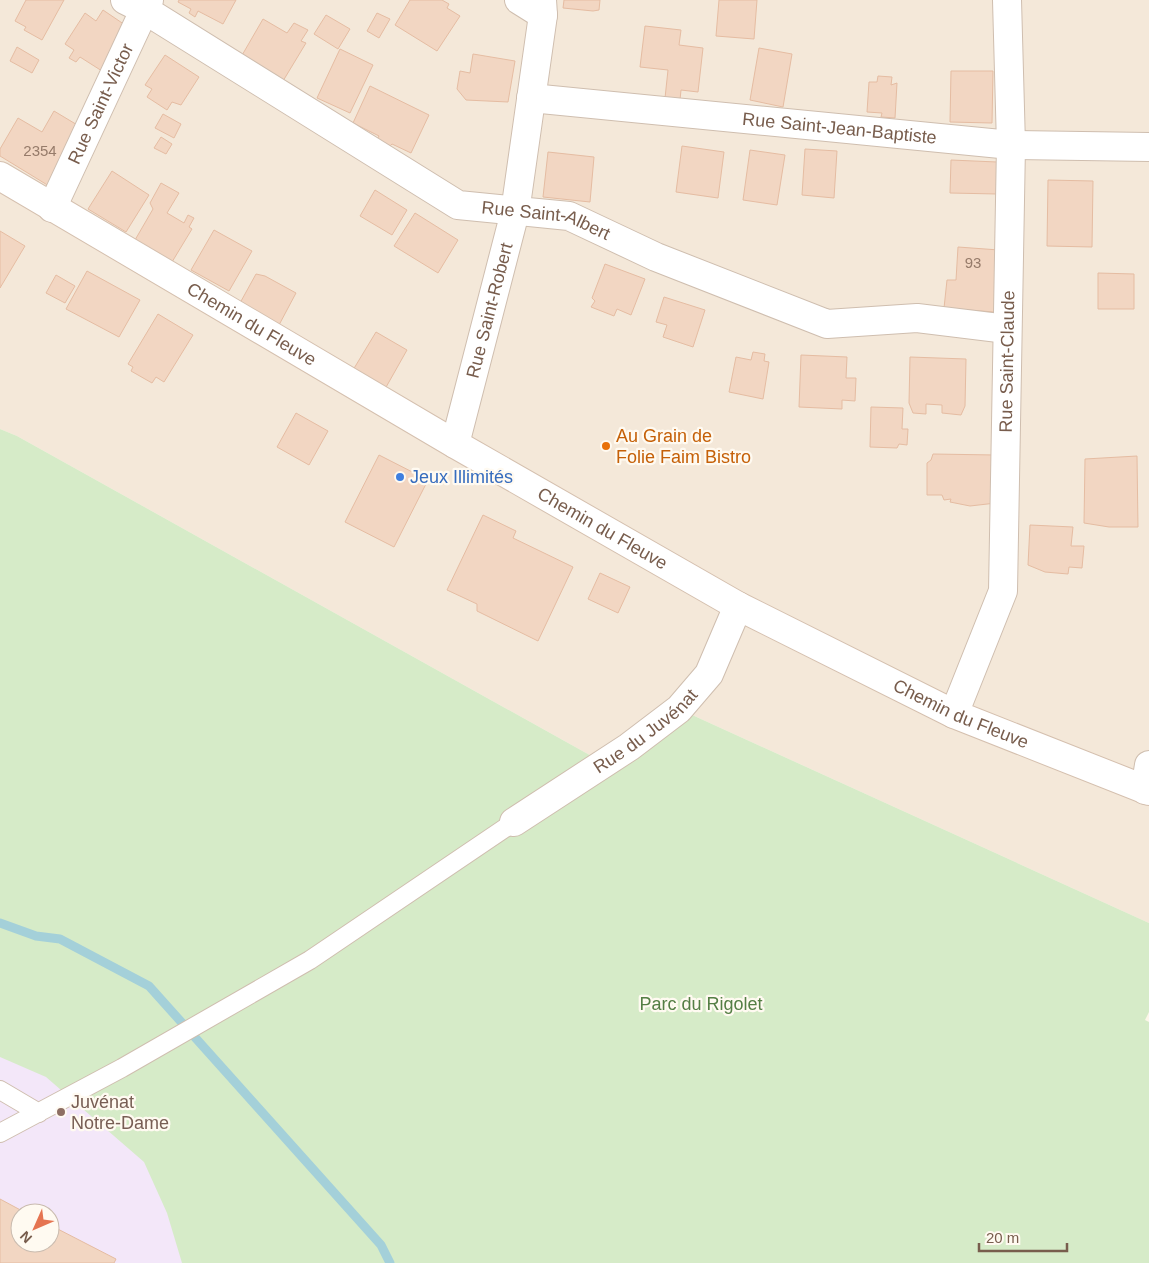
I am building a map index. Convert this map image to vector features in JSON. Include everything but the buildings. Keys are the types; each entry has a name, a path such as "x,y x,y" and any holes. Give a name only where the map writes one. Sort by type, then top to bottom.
{"street":[{"path":"519,0 542,8"},
{"name":"Rue Saint-Claude","path":"954,714 1004,591 1011,145 1007,0"},
{"name":"Rue Saint-Victor","path":"52,208 140,3"},
{"name":"Rue Saint-Albert","path":"140,3 458,205 569,216 656,257 827,324 916,318 1007,329"},
{"name":"Rue Saint-Robert","path":"455,444 515,212 542,8"},
{"name":"Rue Saint-Jean-Baptiste","path":"531,98 1011,145 1149,147"},
{"name":"Chemin du Fleuve","path":"0,176 455,444 738,606 954,714 1148,782"},
{"name":"Rue du Juvénat","path":"514,822 629,747 678,709 709,674 738,606"}],"lane":[{"path":"0,1134 122,1068 310,960 514,822"},
{"path":"0,1090 39,1113"}],"shaded area":[{"path":"0,0 1149,0 1149,923 679,709 604,763 17,436 0,429"},
{"name":"Juvénat Notre-Dame","path":"0,1025 245,1199 214,1263 0,1263"}],"green space":[{"name":"Parc du Rigolet","path":"0,429 17,436 604,763 679,709 1149,923 1149,1012 1145,1020 1149,1022 1149,1263 182,1263 167,1213 144,1162 46,1077 0,1057"}],"waterway":[{"path":"0,923 36,936 60,939 149,986 381,1245 390,1263"}],"place":[{"name":"Au Grain de Folie Faim Bistro","path":"606,446"},
{"name":"Jeux Illimités","path":"400,477"},
{"name":"Juvénat Notre-Dame","path":"61,1112"}]}
